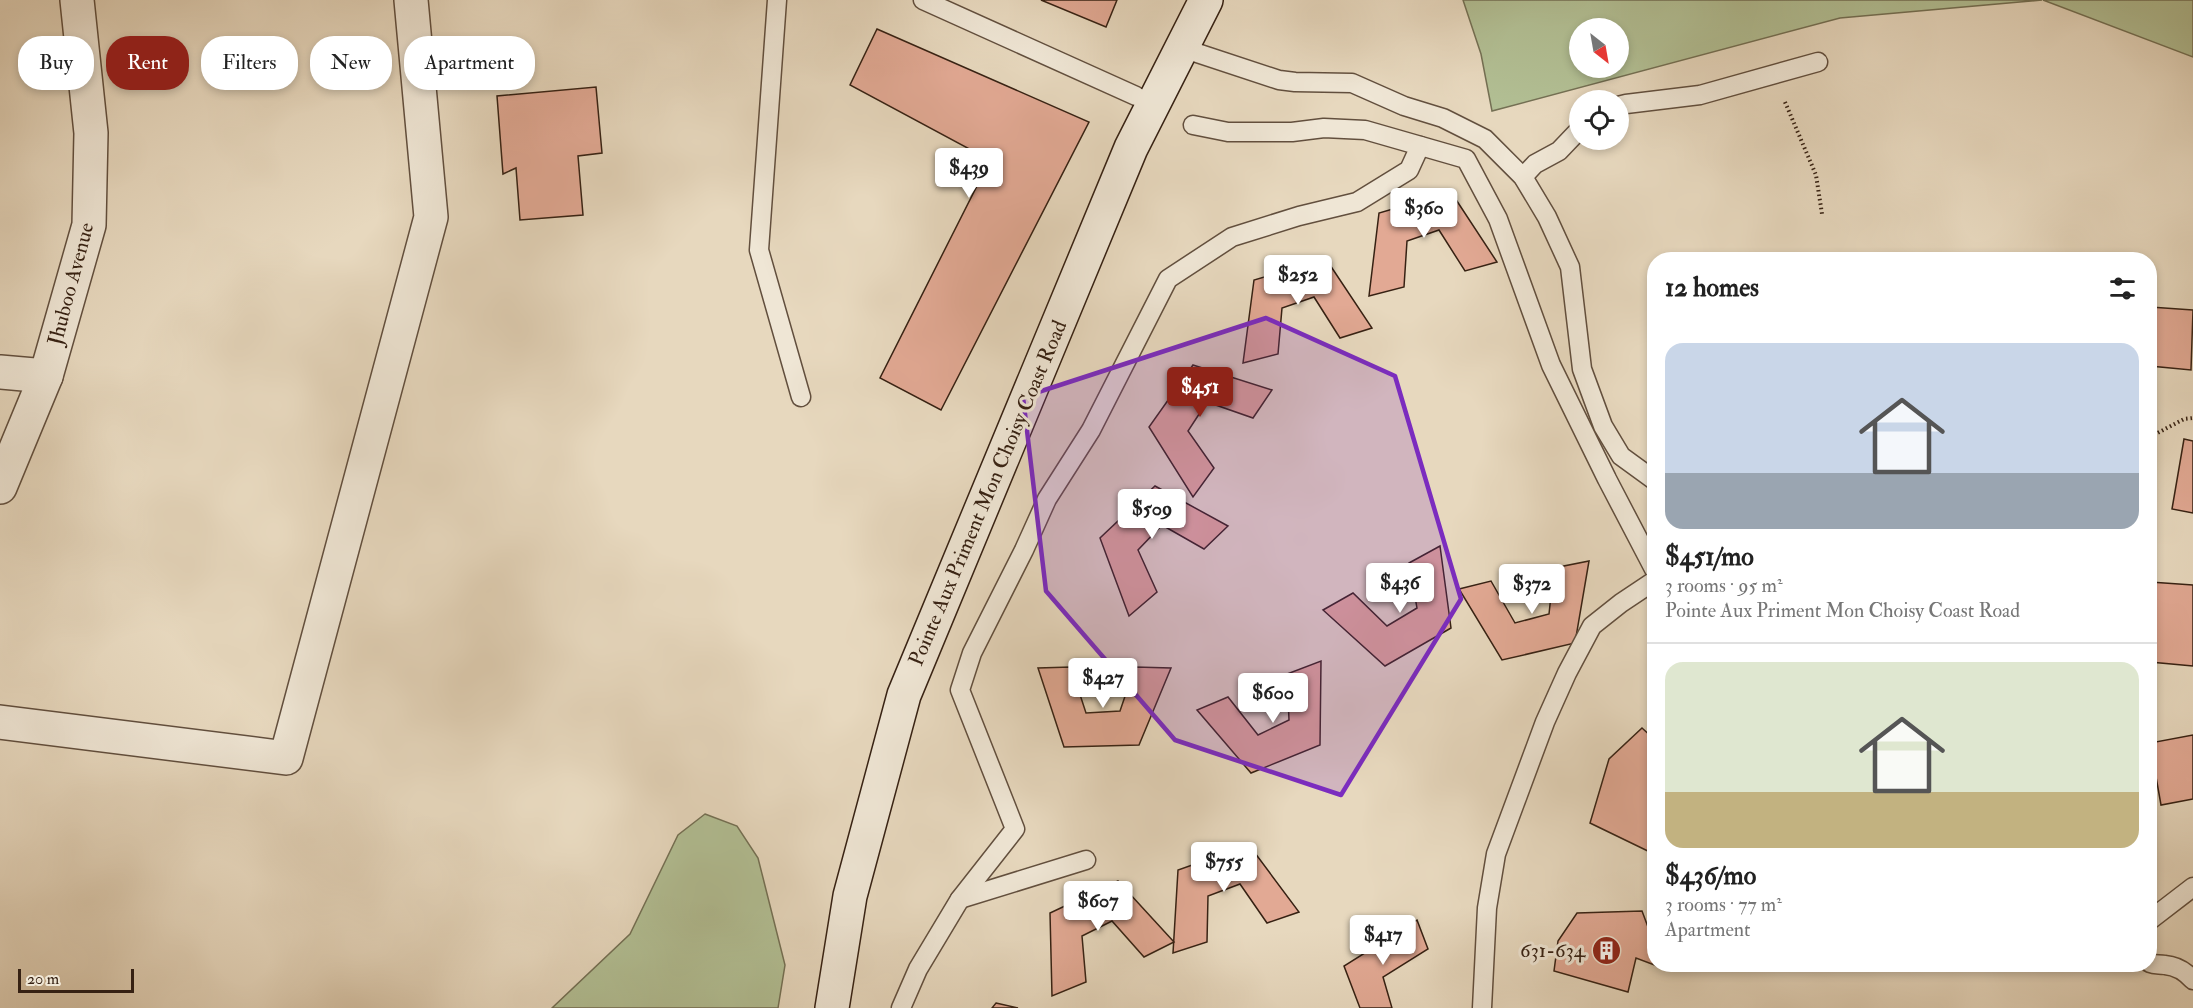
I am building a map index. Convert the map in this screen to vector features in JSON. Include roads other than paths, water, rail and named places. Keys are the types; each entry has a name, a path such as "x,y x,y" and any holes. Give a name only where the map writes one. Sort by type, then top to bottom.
{"street":[{"name":"Jhuboo Avenue","path":"0,487 46,376 89,225 92,133 76,0"},
{"path":"0,723 286,758 431,217 411,0"},
{"name":"Pointe Aux Priment Mon Choisy Coast Road","path":"832,1008 850,896 904,695 1131,148 1206,0"},
{"path":"0,372 46,376"}],"lane":[{"path":"777,0 759,250 801,397"},
{"path":"923,0 1136,96"},
{"path":"1182,48 1279,80 1352,83 1404,106 1443,118 1485,139 1523,177 1546,217 1570,267 1582,369 1603,426 1621,456 1647,475"},
{"path":"1629,104 1700,95 1818,62"},
{"path":"1193,125 1228,132 1292,132 1324,128 1365,130 1466,159 1498,219 1551,365 1647,556"},
{"path":"1523,177 1535,164 1559,151 1569,141"},
{"path":"901,1008 918,969 960,899 1015,829 960,690 972,653 1047,499 1091,430 1168,279 1232,237 1299,216 1357,202 1409,170 1420,146"},
{"path":"1482,1008 1487,908 1496,854 1545,722 1592,626 1647,586"},
{"path":"960,899 1086,860"},
{"path":"2157,915 2193,887"},
{"path":"2157,965 2168,965 2184,970 2193,980"}],"place":[{"name":"631-634","path":"1606,950"}]}
